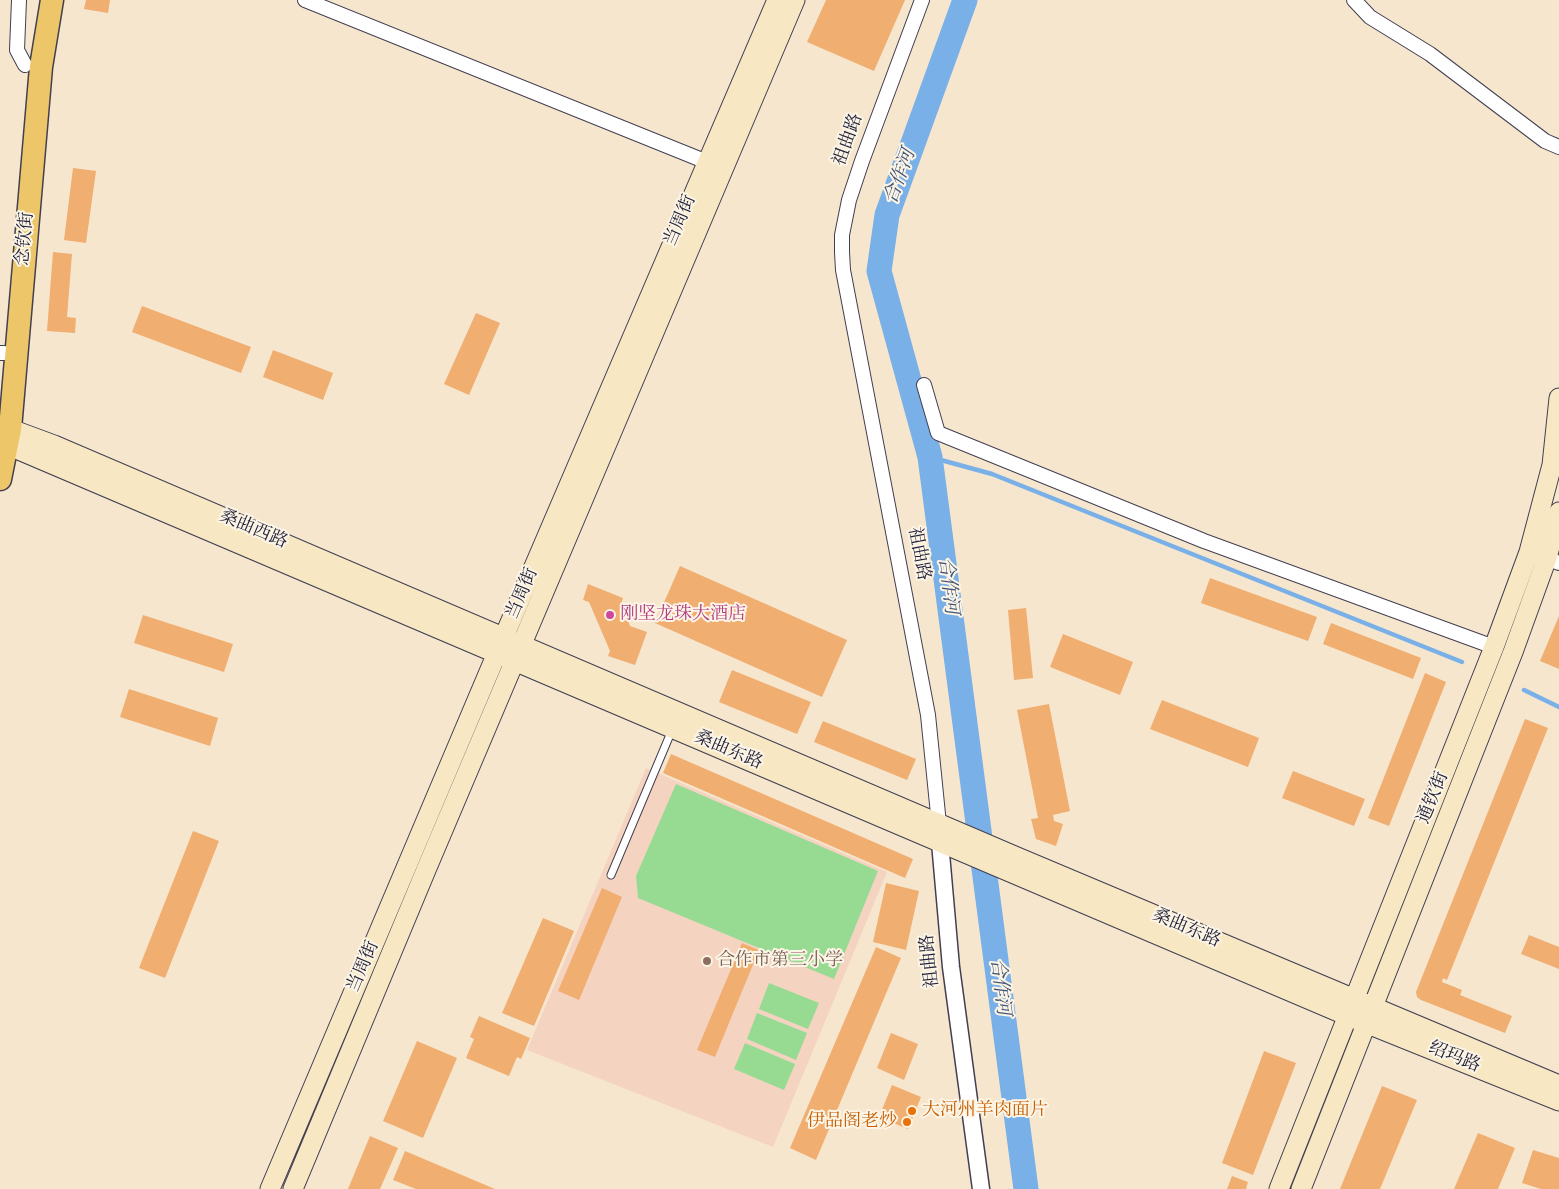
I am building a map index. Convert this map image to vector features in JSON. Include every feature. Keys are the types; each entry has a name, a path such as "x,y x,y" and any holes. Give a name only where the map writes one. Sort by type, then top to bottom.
{"highway":[{"name":"念钦街","path":"0,391 25,65 37,0"},
{"name":"念钦街","path":"0,478 41,67 52,0"}],"main road":[{"name":"当周街","path":"270,1189 706,162 777,0"},
{"name":"当周街","path":"293,1189 426,870 795,0"},
{"name":"通钦街","path":"1279,1189 1494,647 1528,552 1552,465 1559,398"},
{"name":"桑曲西路","path":"4,435 501,645"},
{"path":"1301,1189 1513,652 1553,561 1559,512"},
{"name":"桑曲东路","path":"501,645 672,728 948,836"},
{"name":"桑曲东路","path":"518,653 1351,1008"},
{"name":"绍玛路","path":"1351,1008 1559,1085"},
{"name":"绍玛路","path":"1369,1015 1559,1101"}],"street":[{"path":"19,0 17,50 25,65"},
{"path":"306,0 706,162"},
{"name":"祖曲路","path":"922,0 849,200 842,235 842,252 845,279 928,714 948,836 951,967 980,1189"},
{"path":"1354,0 1370,17 1430,54 1545,141 1559,147"},
{"path":"924,385 938,433 1204,541 1494,647"},
{"path":"1528,552 1553,561"}],"lane":[{"path":"611,875 672,728"}],"shaded area":[{"name":"合作市第三小学","path":"646,768 887,872 773,1147 527,1050"}],"green space":[{"path":"676,784 878,871 834,979 638,898 636,876"},
{"path":"769,983 819,1003 808,1029 759,1009"},
{"path":"757,1013 807,1033 796,1060 747,1039"},
{"path":"745,1043 795,1064 784,1090 734,1069"}],"building":[{"path":"86,0 110,0 108,13 84,9"},
{"path":"826,0 905,0 874,71 807,42"},
{"path":"73,168 96,171 86,243 64,240"},
{"path":"53,252 72,254 67,317 76,318 75,333 47,331"},
{"path":"142,306 251,347 241,373 132,332"},
{"path":"476,313 500,323 469,395 444,384"},
{"path":"273,350 333,373 323,400 263,377"},
{"path":"680,566 847,640 822,697 655,623"},
{"path":"1210,578 1317,617 1308,641 1201,603"},
{"name":"刚坚龙珠大酒店","path":"588,584 623,598 621,604 630,626 647,632 635,665 608,656 610,651 589,602 583,600"},
{"path":"1026,608 1033,678 1014,680 1008,610"},
{"path":"143,615 233,644 224,672 134,643"},
{"path":"1559,616 1559,669 1540,661"},
{"path":"1331,623 1421,658 1413,679 1323,644"},
{"path":"1063,634 1133,662 1120,695 1050,667"},
{"path":"732,670 811,702 797,734 719,702"},
{"path":"1425,673 1446,682 1389,826 1368,818"},
{"path":"129,689 218,718 210,746 120,717"},
{"path":"1162,700 1259,738 1248,767 1150,729"},
{"path":"1049,704 1070,811 1053,815 1054,821 1063,824 1056,846 1036,839 1031,819 1038,818 1017,710"},
{"path":"1525,719 1548,728 1447,980 1443,978 1442,982 1462,990 1460,995 1512,1016 1505,1033 1421,1000 1417,997 1416,992"},
{"path":"823,721 916,759 907,780 814,742"},
{"path":"671,754 913,859 905,878 663,773"},
{"path":"1293,771 1365,799 1354,826 1282,798"},
{"path":"193,831 219,841 165,978 139,968"},
{"path":"886,883 919,891 906,950 873,942"},
{"path":"602,888 622,897 579,1000 558,991"},
{"path":"543,918 574,931 534,1026 502,1013"},
{"path":"1529,935 1559,947 1559,969 1521,954"},
{"path":"742,943 759,950 715,1057 697,1050"},
{"path":"876,947 901,958 816,1160 790,1148"},
{"path":"479,1016 530,1038 521,1059 517,1057 509,1076 466,1058 474,1039 470,1037"},
{"path":"891,1033 918,1044 904,1080 877,1068"},
{"path":"417,1041 457,1058 423,1138 383,1121"},
{"path":"1264,1051 1296,1063 1253,1175 1222,1163"},
{"path":"892,1085 921,1097 908,1129 879,1117"},
{"path":"1382,1086 1417,1100 1380,1189 1340,1189"},
{"path":"1478,1133 1515,1148 1498,1189 1454,1189"},
{"path":"370,1136 398,1148 380,1189 348,1189"},
{"path":"1533,1150 1559,1158 1559,1189 1541,1189 1522,1183"},
{"path":"405,1151 495,1189 416,1189 393,1180"},
{"path":"1232,1176 1248,1182 1246,1189 1227,1189"}],"waterway":[{"name":"合作河","path":"965,0 887,215 879,271 930,457 1026,1189"},
{"path":"930,457 992,474 1462,662"},
{"path":"1524,690 1559,707"}],"place":[{"name":"刚坚龙珠大酒店","path":"610,615"},
{"name":"合作市第三小学","path":"707,961"},
{"name":"大河州羊肉面片","path":"912,1111"},
{"name":"伊品阁老炒","path":"907,1122"}]}
